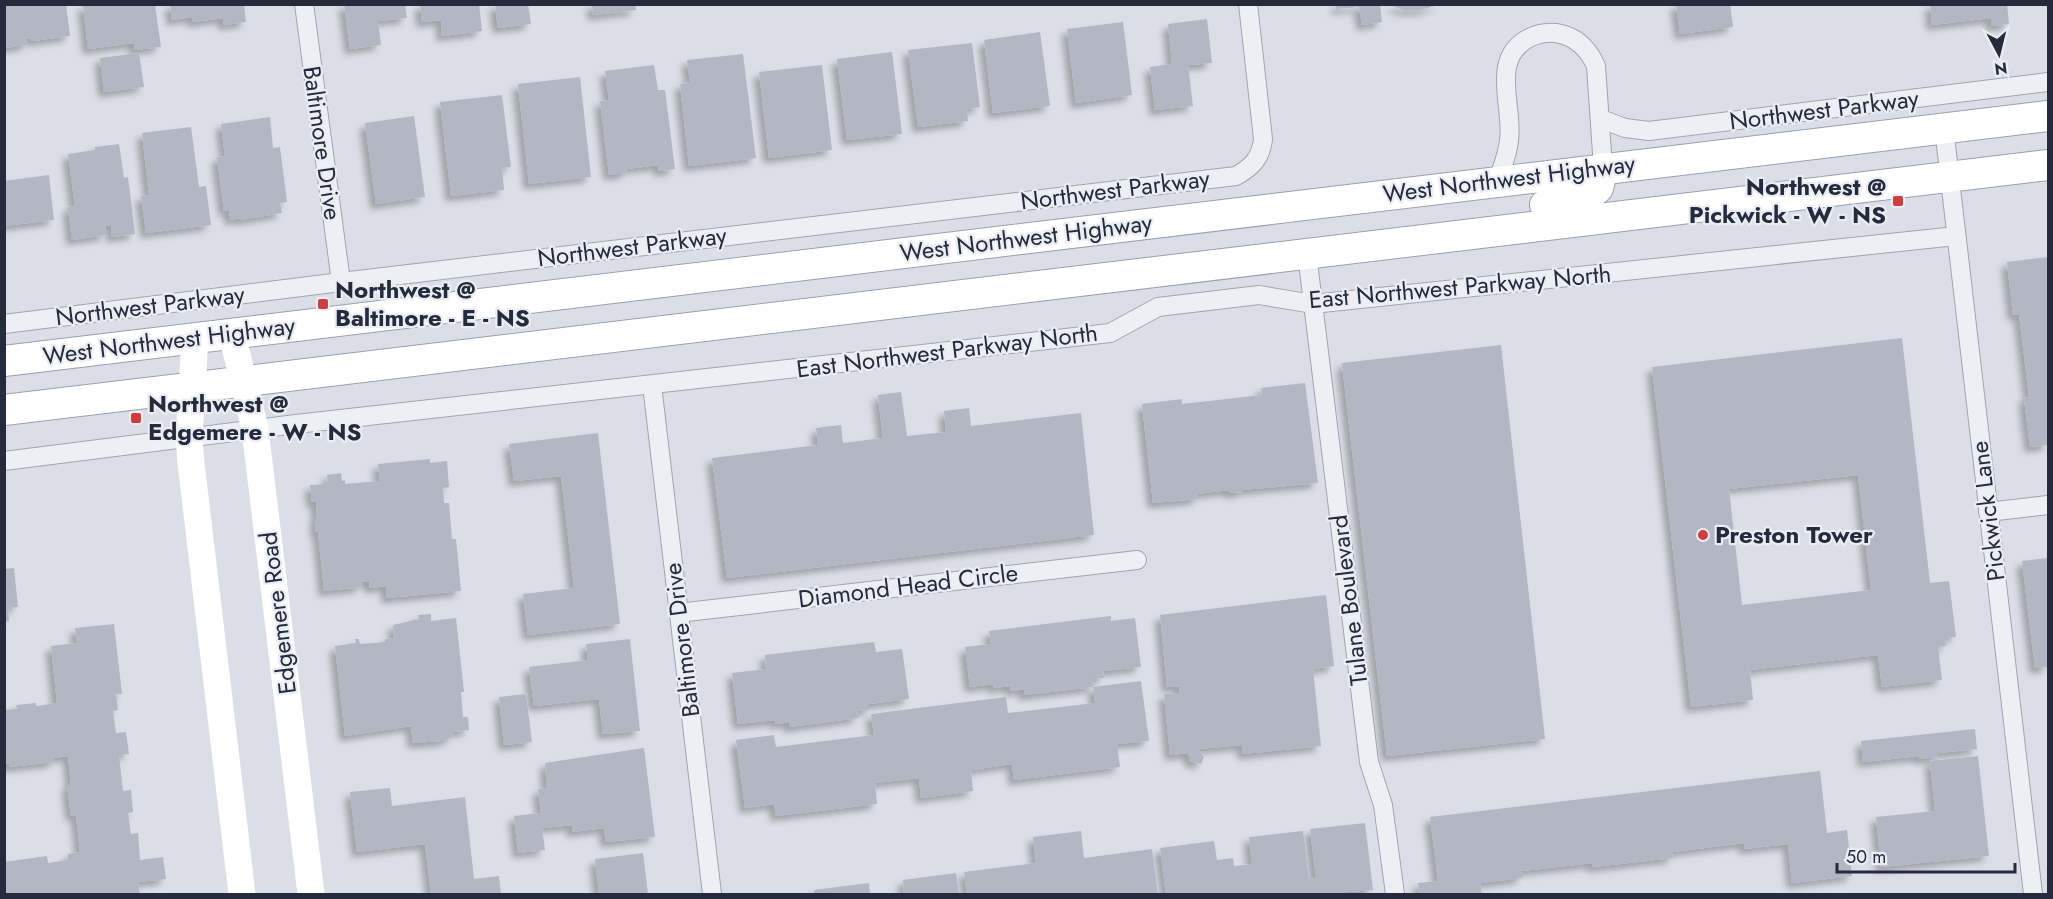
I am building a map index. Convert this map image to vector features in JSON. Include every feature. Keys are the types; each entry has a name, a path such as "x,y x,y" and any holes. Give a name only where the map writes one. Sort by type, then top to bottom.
{"main road":[{"name":"West Northwest Highway","path":"4,361 1498,180 2049,116"},
{"name":"West Northwest Highway","path":"4,410 2049,165"},
{"path":"1310,253 1358,229 1583,201 1598,188 1603,168"}],"street":[{"name":"Baltimore Drive","path":"304,4 341,282"},
{"name":"Northwest Parkway","path":"4,324 1236,176 1256,162 1263,139 1248,4"},
{"path":"1498,180 1510,140 1505,79 1507,64 1514,51 1524,41 1538,34 1552,32 1567,35 1580,42 1590,53 1596,66 1603,168"},
{"name":"Northwest Parkway","path":"1601,118 1625,128 1649,131 2049,82"},
{"name":"Pickwick Lane","path":"1944,128 2033,894"},
{"name":"East Northwest Parkway North","path":"4,461 255,429 1110,333 1158,307 1259,295 1313,304 1956,236"},
{"name":"Tulane Boulevard","path":"1310,253 1313,304 1369,762 1383,805 1395,894"},
{"name":"Edgemere Road","path":"232,334 255,429 312,894"},
{"path":"195,338 189,438 242,894"},
{"name":"Baltimore Drive","path":"651,385 712,894"},
{"path":"1988,512 2049,505"},
{"name":"Diamond Head Circle","path":"678,613 1137,560"}],"building":[{"path":"4,4 66,4 70,36 32,41 31,38 27,39 27,45 4,48"},
{"path":"170,4 244,4 246,22 224,25 223,18 193,22 192,17 172,20"},
{"path":"344,4 405,4 407,18 378,21 381,45 350,49"},
{"path":"420,4 479,4 482,31 442,36 441,20 422,22"},
{"path":"495,4 528,4 531,24 498,28"},
{"path":"592,4 635,4 636,10 593,15"},
{"path":"1336,4 1380,4 1382,22 1362,25 1359,7 1336,9"},
{"path":"1439,4 1420,10 1404,10 1390,5"},
{"path":"1676,4 1730,4 1733,27 1680,34"},
{"path":"1930,4 2007,4 2009,24 1991,26 1991,18 1932,25"},
{"path":"83,5 155,5 161,47 134,50 134,43 88,49"},
{"path":"1207,19 1212,63 1188,65 1193,106 1155,110 1150,67 1172,64 1168,24"},
{"path":"1123,22 1132,95 1076,103 1067,29"},
{"path":"1040,32 1050,106 993,113 984,40"},
{"path":"972,43 980,107 967,109 968,121 918,127 908,50"},
{"path":"892,52 902,134 847,140 837,59"},
{"path":"139,53 144,87 104,92 100,58"},
{"path":"743,54 756,158 689,166 680,84 690,82 687,60"},
{"path":"654,65 658,90 665,90 675,169 659,171 658,165 626,169 627,173 609,175 600,101 609,100 605,71"},
{"path":"822,65 832,150 769,158 759,72"},
{"path":"580,77 591,177 529,184 518,84"},
{"path":"502,95 511,167 502,168 504,190 451,196 440,102"},
{"path":"414,116 425,197 376,204 365,123"},
{"path":"270,117 273,148 280,147 287,202 280,203 282,213 230,220 229,210 224,211 217,157 225,156 221,124"},
{"path":"191,127 199,187 206,186 211,225 146,233 141,196 149,195 142,133"},
{"path":"119,144 124,178 128,177 135,234 112,237 111,225 105,226 106,235 72,240 68,207 75,206 68,154"},
{"path":"49,175 54,220 4,226 4,181"},
{"path":"2048,257 2048,445 2030,447 2024,398 2029,397 2019,314 2013,315 2007,262"},
{"name":"Preston Tower","path":"1902,338 1930,583 1949,581 1956,637 1945,638 1946,646 1938,647 1942,680 1882,687 1878,655 1750,670 1753,700 1691,707 1652,367","holes":["1858,475 1871,590 1742,605 1729,489"]},
{"path":"1501,345 1545,739 1387,756 1342,363"},
{"path":"1305,383 1318,483 1242,490 1243,492 1229,493 1229,490 1197,494 1198,499 1153,503 1142,404 1182,399 1182,404 1262,395 1261,388"},
{"path":"901,392 907,436 946,432 944,411 969,408 971,426 1081,413 1094,535 727,578 712,458 818,445 816,428 841,425 843,443 883,438 878,395"},
{"path":"598,433 620,624 528,635 523,594 574,588 561,476 514,481 509,444"},
{"path":"430,459 430,463 447,461 449,487 443,488 444,503 449,503 452,539 456,539 461,591 387,598 386,586 370,588 369,581 361,582 362,587 324,591 318,532 316,532 316,502 312,502 310,485 328,484 327,475 341,473 345,484 380,481 378,464"},
{"path":"2048,558 2048,667 2035,668 2022,561"},
{"path":"14,568 18,607 8,608 9,621 4,622 4,569"},
{"path":"1326,595 1334,666 1313,669 1321,746 1243,754 1242,745 1198,749 1204,757 1201,764 1190,761 1188,753 1170,755 1164,694 1180,693 1179,686 1167,687 1160,615"},
{"path":"431,614 431,621 456,618 464,692 461,692 463,717 468,717 469,730 452,732 453,737 441,741 413,743 411,726 345,736 335,646 356,643 355,639 359,639 360,644 385,642 385,639 394,638 393,625 419,619 418,615"},
{"path":"1111,616 1111,621 1135,618 1141,667 1103,671 1104,678 1092,679 1093,687 1024,695 1024,689 1011,691 1010,686 993,688 993,684 970,687 965,647 991,644 989,631"},
{"path":"114,624 122,694 116,694 118,710 113,711 116,733 126,732 129,754 119,755 123,791 131,790 133,812 128,813 131,834 138,833 140,860 163,857 166,879 138,882 140,894 4,894 4,862 47,856 48,863 68,860 68,854 80,852 76,815 71,816 67,785 71,785 68,756 54,758 54,762 9,767 9,764 4,764 4,710 17,709 16,705 36,703 36,706 57,703 51,646 77,643 75,628"},
{"path":"630,639 640,731 603,734 599,699 534,706 529,667 588,660 586,644"},
{"path":"874,642 876,652 902,649 909,699 869,704 869,710 857,711 858,718 789,727 789,722 776,724 775,720 738,724 732,673 766,669 765,655"},
{"path":"1141,681 1149,741 1117,744 1120,767 1014,780 1012,764 971,770 973,791 921,798 919,778 875,783 877,804 776,816 774,804 745,808 736,740 774,735 776,747 874,735 871,714 1006,697 1008,713 1095,703 1093,687"},
{"path":"526,694 532,742 504,745 499,697"},
{"path":"1975,729 1977,749 1938,753 1938,757 1919,759 1919,756 1863,762 1861,741"},
{"path":"644,748 655,837 606,842 604,828 572,832 572,825 542,828 545,850 518,853 514,816 541,813 538,789 547,788 545,763"},
{"path":"1978,756 1989,856 1881,867 1876,817 1935,811 1930,761"},
{"path":"1820,771 1827,833 1847,830 1852,876 1792,883 1788,844 1744,849 1744,843 1672,852 1673,858 1593,867 1592,863 1522,871 1522,878 1480,883 1482,894 1420,894 1418,883 1438,881 1430,817"},
{"path":"390,788 392,806 465,797 474,879 499,876 501,894 431,894 425,844 357,852 350,792"},
{"path":"1365,823 1373,890 1347,892 1347,894 1166,894 1160,848 1214,841 1217,860 1233,858 1234,866 1252,864 1249,837 1303,831 1309,879 1316,878 1310,829"},
{"path":"1081,831 1084,858 1152,849 1158,894 967,894 964,872 1036,863 1033,837"},
{"path":"643,853 648,894 599,894 595,859"},
{"path":"956,873 959,894 904,894 903,880"},
{"path":"869,883 870,894 814,894 814,890"}],"place":[{"name":"Northwest @ Pickwick - W - NS","path":"1898,201"},
{"name":"Northwest @ Baltimore - E - NS","path":"323,304"},
{"name":"Northwest @ Edgemere - W - NS","path":"136,418"},
{"name":"Preston Tower","path":"1703,535"}]}
